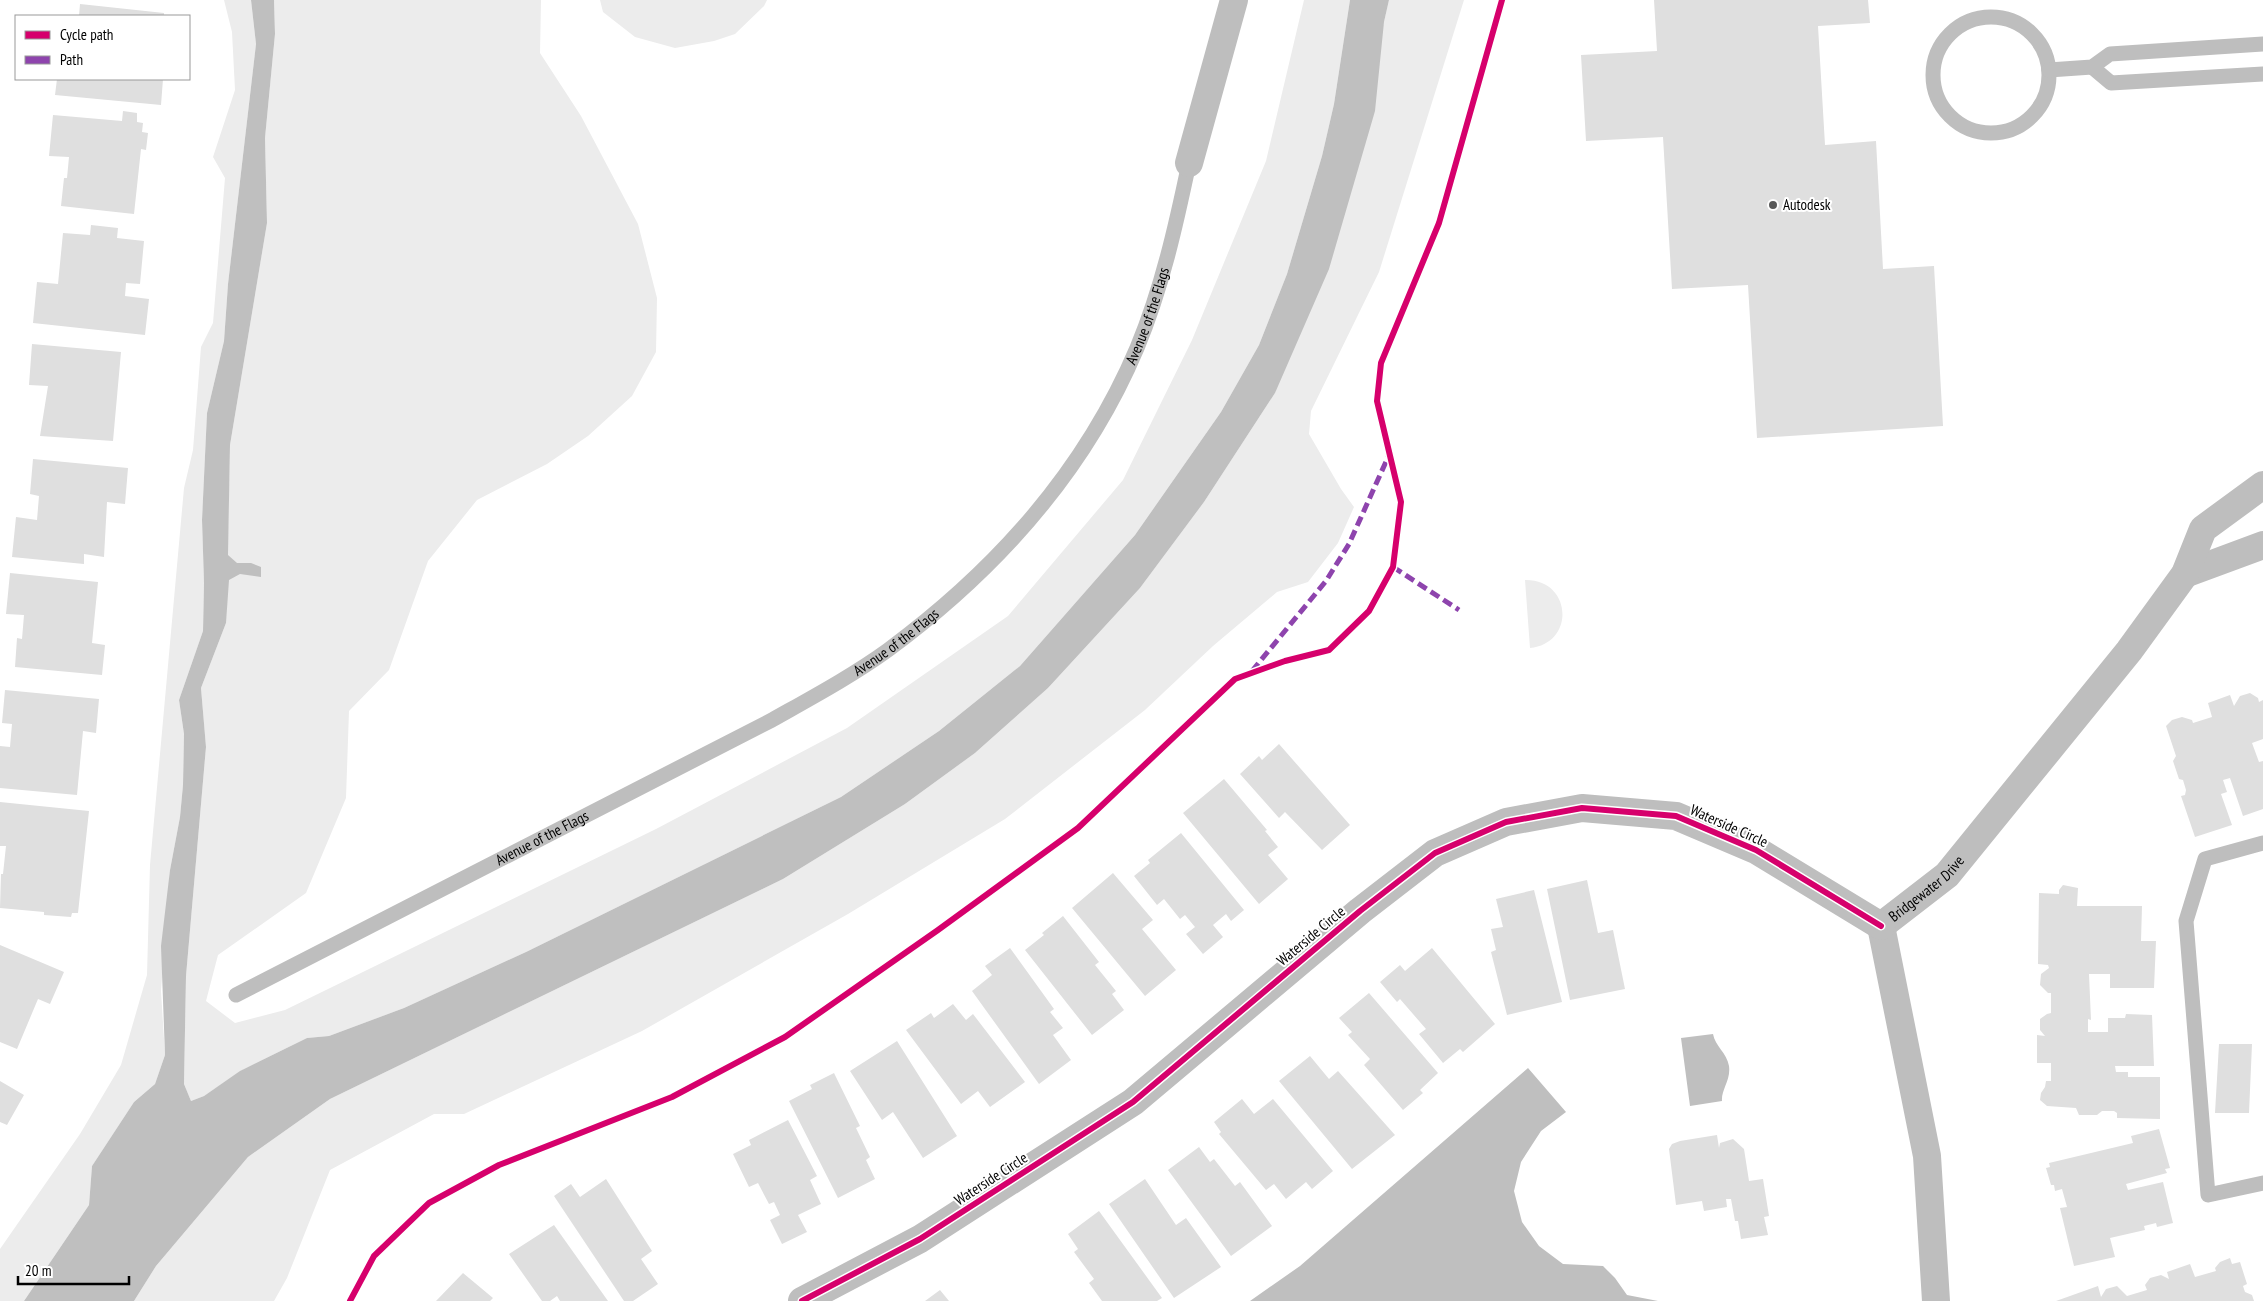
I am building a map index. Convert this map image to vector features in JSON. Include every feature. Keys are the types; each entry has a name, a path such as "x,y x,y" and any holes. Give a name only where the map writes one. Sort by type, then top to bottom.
{"street":[{"name":"Avenue of the Flags","path":"1189,163 1234,0"},
{"name":"Bridgewater Drive","path":"1936,1301 1927,1156 1881,926 1947,875 2129,651 2185,574 2203,529 2263,485"},
{"path":"2185,574 2263,544"},
{"name":"Waterside Circle","path":"802,1301 920,1239 1133,1102 1360,911 1435,853 1506,822 1582,808 1676,816 1756,850 1881,926"}],"lane":[{"path":"1985,17 2008,19 2028,30 2042,48 2049,70 2047,93 2035,114 2016,128 1994,134 1971,131 1952,120 1938,102 1932,80 1934,57 1946,37 1964,23 1985,17"},
{"path":"2049,70 2092,67 2110,54 2263,44"},
{"path":"2092,67 2111,83 2263,74"},
{"name":"Avenue of the Flags","path":"236,995 772,720 828,688 886,651 942,609 991,564 1034,516 1074,463 1108,407 1137,348 1160,286 1177,222 1189,163"},
{"path":"2263,843 2205,859 2186,921 2208,1195 2263,1183"}],"shaded area":[{"path":"224,0 251,0 256,44 228,284 224,341 207,413 202,520 203,631 179,700 184,734 183,785 180,817 170,870 161,991 165,1055 155,1084 134,1102 92,1166 89,1205 24,1301 0,1301 0,1249 80,1134 121,1065 147,975 150,865 184,488 193,450 201,347 213,323 225,178 213,157 235,90 232,32"},
{"path":"251,0 274,0 275,34 265,138 267,223 230,445 228,555 237,563 251,563 261,567 261,577 240,574 229,580 226,623 201,688 206,747 186,976 184,1084 191,1101 204,1096 240,1071 307,1038 329,1036 404,1008 526,952 841,797 939,731 1020,666 1135,535 1221,412 1259,345 1287,274 1322,156 1334,104 1350,0 1389,0 1384,22 1375,111 1329,269 1275,393 1204,502 1140,588 1048,688 975,753 905,804 783,879 330,1099 248,1157 156,1266 134,1301 24,1301 89,1205 92,1166 134,1102 155,1084 165,1055 161,946 183,785 184,734 179,700 203,631 202,520 207,413 224,341 228,284 256,44"},
{"path":"274,0 541,0 540,53 581,116 638,224 657,298 656,352 632,396 588,436 547,464 477,500 428,561 389,670 349,711 346,798 306,893 218,955 206,1001 235,1023 285,1010 656,829 847,728 1008,616 1123,480 1192,340 1266,161 1304,0 1350,0 1334,104 1322,156 1287,274 1259,345 1221,412 1135,535 1020,666 939,731 841,797 526,952 404,1008 329,1036 307,1038 244,1069 204,1096 191,1101 184,1084 186,976 206,747 201,688 226,623 230,445 267,223 265,138 275,34"},
{"path":"600,0 767,0 764,6 735,34 714,41 675,48 635,37 603,12"},
{"path":"1389,0 1464,0 1379,272 1311,411 1309,434 1341,489 1354,507 1338,543 1308,582 1277,592 1213,646 1145,710 1005,819 848,914 642,1031 464,1114 434,1114 330,1170 287,1278 274,1301 134,1301 156,1266 248,1157 330,1099 783,879 905,804 975,753 1048,688 1140,588 1204,502 1275,393"},
{"path":"1525,580 1541,582 1552,590 1559,600 1562,612 1561,624 1555,635 1545,644 1530,648"},
{"path":"1713,1034 1729,1066 1729,1076 1722,1101 1690,1106 1681,1038"},
{"path":"1528,1068 1566,1112 1541,1131 1521,1162 1514,1191 1522,1222 1539,1246 1563,1264 1603,1266 1615,1278 1627,1295 1658,1301 1250,1301 1300,1266"}],"building":[{"name":"Autodesk","path":"1654,0 1868,0 1870,23 1818,26 1825,145 1876,141 1883,269 1934,266 1943,426 1757,438 1748,285 1672,289 1663,137 1586,141 1581,55 1657,51"},
{"path":"80,4 164,13 164,15 79,15"},
{"path":"57,80 163,80 161,105 55,95"},
{"path":"123,111 137,113 137,122 143,123 142,132 148,133 146,150 141,149 134,214 61,206 64,178 67,178 69,157 49,156 53,115 122,121"},
{"path":"91,225 118,228 117,238 144,241 140,284 126,283 125,296 149,299 145,335 33,323 37,282 58,284 63,233 90,235"},
{"path":"32,344 121,352 113,441 40,436 48,386 29,385"},
{"path":"33,459 128,468 125,504 107,502 104,557 84,554 84,564 12,557 16,517 37,520 39,496 30,494"},
{"path":"10,573 98,582 92,643 105,645 102,675 15,667 17,638 22,639 24,615 6,614"},
{"path":"5,690 99,699 96,733 83,731 77,795 0,788 0,746 10,747 12,724 2,723"},
{"path":"2250,693 2258,698 2259,702 2263,700 2263,739 2252,743 2259,762 2263,761 2263,809 2243,816 2230,778 2223,780 2227,792 2221,794 2232,825 2195,837 2181,796 2185,795 2186,790 2183,780 2179,779 2173,761 2176,756 2166,726 2172,720 2182,717 2192,720 2193,723 2212,717 2208,703 2230,695 2234,706 2240,696"},
{"path":"1279,744 1350,825 1322,850 1285,812 1279,818 1240,774 1259,756 1262,760"},
{"path":"1224,779 1267,830 1265,831 1278,847 1268,855 1288,879 1259,904 1183,813"},
{"path":"0,802 89,811 78,913 72,913 71,917 44,915 44,912 0,908 1,874 3,874 6,846 0,846"},
{"path":"1181,833 1244,910 1231,921 1226,914 1213,925 1223,937 1203,954 1186,934 1195,927 1185,915 1180,919 1164,899 1157,905 1134,876 1150,863 1148,860"},
{"path":"1113,873 1153,920 1142,929 1176,970 1145,996 1072,908"},
{"path":"1587,880 1598,933 1613,930 1625,989 1570,1000 1547,889"},
{"path":"2063,885 2078,888 2077,906 2142,906 2141,941 2156,941 2154,988 2110,988 2110,974 2089,974 2091,1020 2088,1019 2088,1032 2108,1032 2108,1018 2125,1018 2126,1014 2152,1015 2154,1066 2115,1066 2116,1072 2128,1072 2128,1077 2160,1077 2160,1119 2117,1118 2117,1113 2114,1111 2102,1111 2097,1115 2079,1115 2076,1108 2047,1106 2040,1100 2046,1081 2051,1081 2051,1063 2037,1063 2037,1035 2045,1036 2040,1030 2040,1019 2051,1013 2051,993 2048,993 2040,985 2041,974 2049,968 2048,965 2038,964 2039,893 2059,894 2059,890"},
{"path":"1534,890 1562,1002 1507,1015 1491,952 1496,950 1491,929 1503,927 1496,899"},
{"path":"1063,916 1099,962 1095,965 1116,991 1112,994 1124,1010 1092,1035 1025,950"},
{"path":"0,945 64,972 50,1004 38,999 17,1049 0,1042"},
{"path":"1010,948 1054,1009 1050,1012 1063,1028 1053,1035 1071,1060 1039,1084 972,991 992,975 985,966"},
{"path":"1432,948 1495,1024 1463,1052 1460,1049 1443,1063 1419,1034 1426,1029 1400,999 1397,1002 1380,982 1400,965 1405,971"},
{"path":"1369,993 1438,1073 1420,1090 1423,1093 1403,1110 1364,1065 1370,1059 1348,1035 1352,1032 1339,1018"},
{"path":"953,1004 966,1020 973,1014 1025,1082 990,1107 978,1091 961,1104 906,1030 931,1013 934,1018"},
{"path":"897,1041 957,1136 923,1158 893,1112 882,1120 850,1071"},
{"path":"2219,1044 2252,1044 2249,1113 2215,1113"},
{"path":"1310,1056 1329,1079 1338,1071 1395,1135 1352,1169 1279,1081"},
{"path":"834,1073 860,1126 856,1128 870,1157 866,1160 875,1179 838,1198 789,1101 812,1089 810,1085"},
{"path":"0,1081 24,1095 7,1125 0,1122"},
{"path":"1242,1099 1254,1114 1273,1099 1333,1171 1312,1189 1306,1182 1286,1199 1274,1184 1266,1190 1219,1134 1221,1132 1214,1122"},
{"path":"788,1120 817,1176 810,1180 821,1204 798,1215 807,1232 782,1244 770,1220 780,1215 774,1202 769,1204 758,1183 749,1187 733,1154 751,1145 749,1140"},
{"path":"2159,1129 2170,1168 2165,1169 2167,1173 2126,1184 2128,1190 2163,1182 2173,1223 2157,1227 2156,1223 2144,1226 2145,1230 2110,1238 2115,1257 2074,1266 2060,1208 2067,1207 2062,1189 2055,1191 2054,1185 2051,1185 2046,1168 2050,1167 2049,1163 2133,1143 2131,1136"},
{"path":"1717,1135 1719,1148 1720,1143 1733,1139 1744,1149 1749,1181 1763,1179 1769,1216 1764,1217 1768,1235 1741,1239 1731,1199 1726,1199 1727,1207 1704,1211 1702,1201 1676,1205 1669,1149 1672,1144 1680,1141"},
{"path":"1199,1147 1210,1162 1214,1159 1235,1186 1240,1182 1272,1226 1231,1256 1168,1170"},
{"path":"606,1179 652,1251 641,1259 658,1284 633,1301 624,1301 554,1196 571,1184 580,1197"},
{"path":"1145,1179 1176,1225 1186,1218 1221,1267 1174,1298 1109,1204"},
{"path":"1099,1211 1162,1298 1157,1301 1102,1301 1089,1283 1094,1279 1074,1252 1078,1249 1068,1234"},
{"path":"554,1225 608,1301 560,1301 557,1296 550,1301 542,1301 509,1254"},
{"path":"2230,1258 2232,1264 2240,1262 2247,1284 2243,1286 2245,1292 2252,1295 2254,1301 2056,1301 2098,1286 2101,1297 2106,1289 2117,1286 2127,1296 2147,1290 2145,1285 2150,1278 2161,1275 2169,1279 2167,1272 2190,1264 2195,1277 2216,1271 2215,1268 2220,1262"},
{"path":"463,1273 493,1298 490,1301 436,1301"},
{"path":"940,1290 949,1301 925,1301"}],"marked path":[{"path":"1252,671 1326,581 1349,544 1389,455"},
{"path":"1393,567 1459,610"}],"cycle path":[{"path":"350,1301 374,1256 429,1203 499,1165 672,1097 785,1037 938,930 1078,828 1235,679 1285,661 1329,650 1369,611 1393,567 1401,502 1377,401 1381,363 1439,223 1502,0"},
{"path":"802,1301 920,1239 1133,1102 1360,911 1435,853 1506,822 1582,808 1676,816 1756,850 1881,926"}],"place":[{"name":"Autodesk","path":"1773,205"}]}
